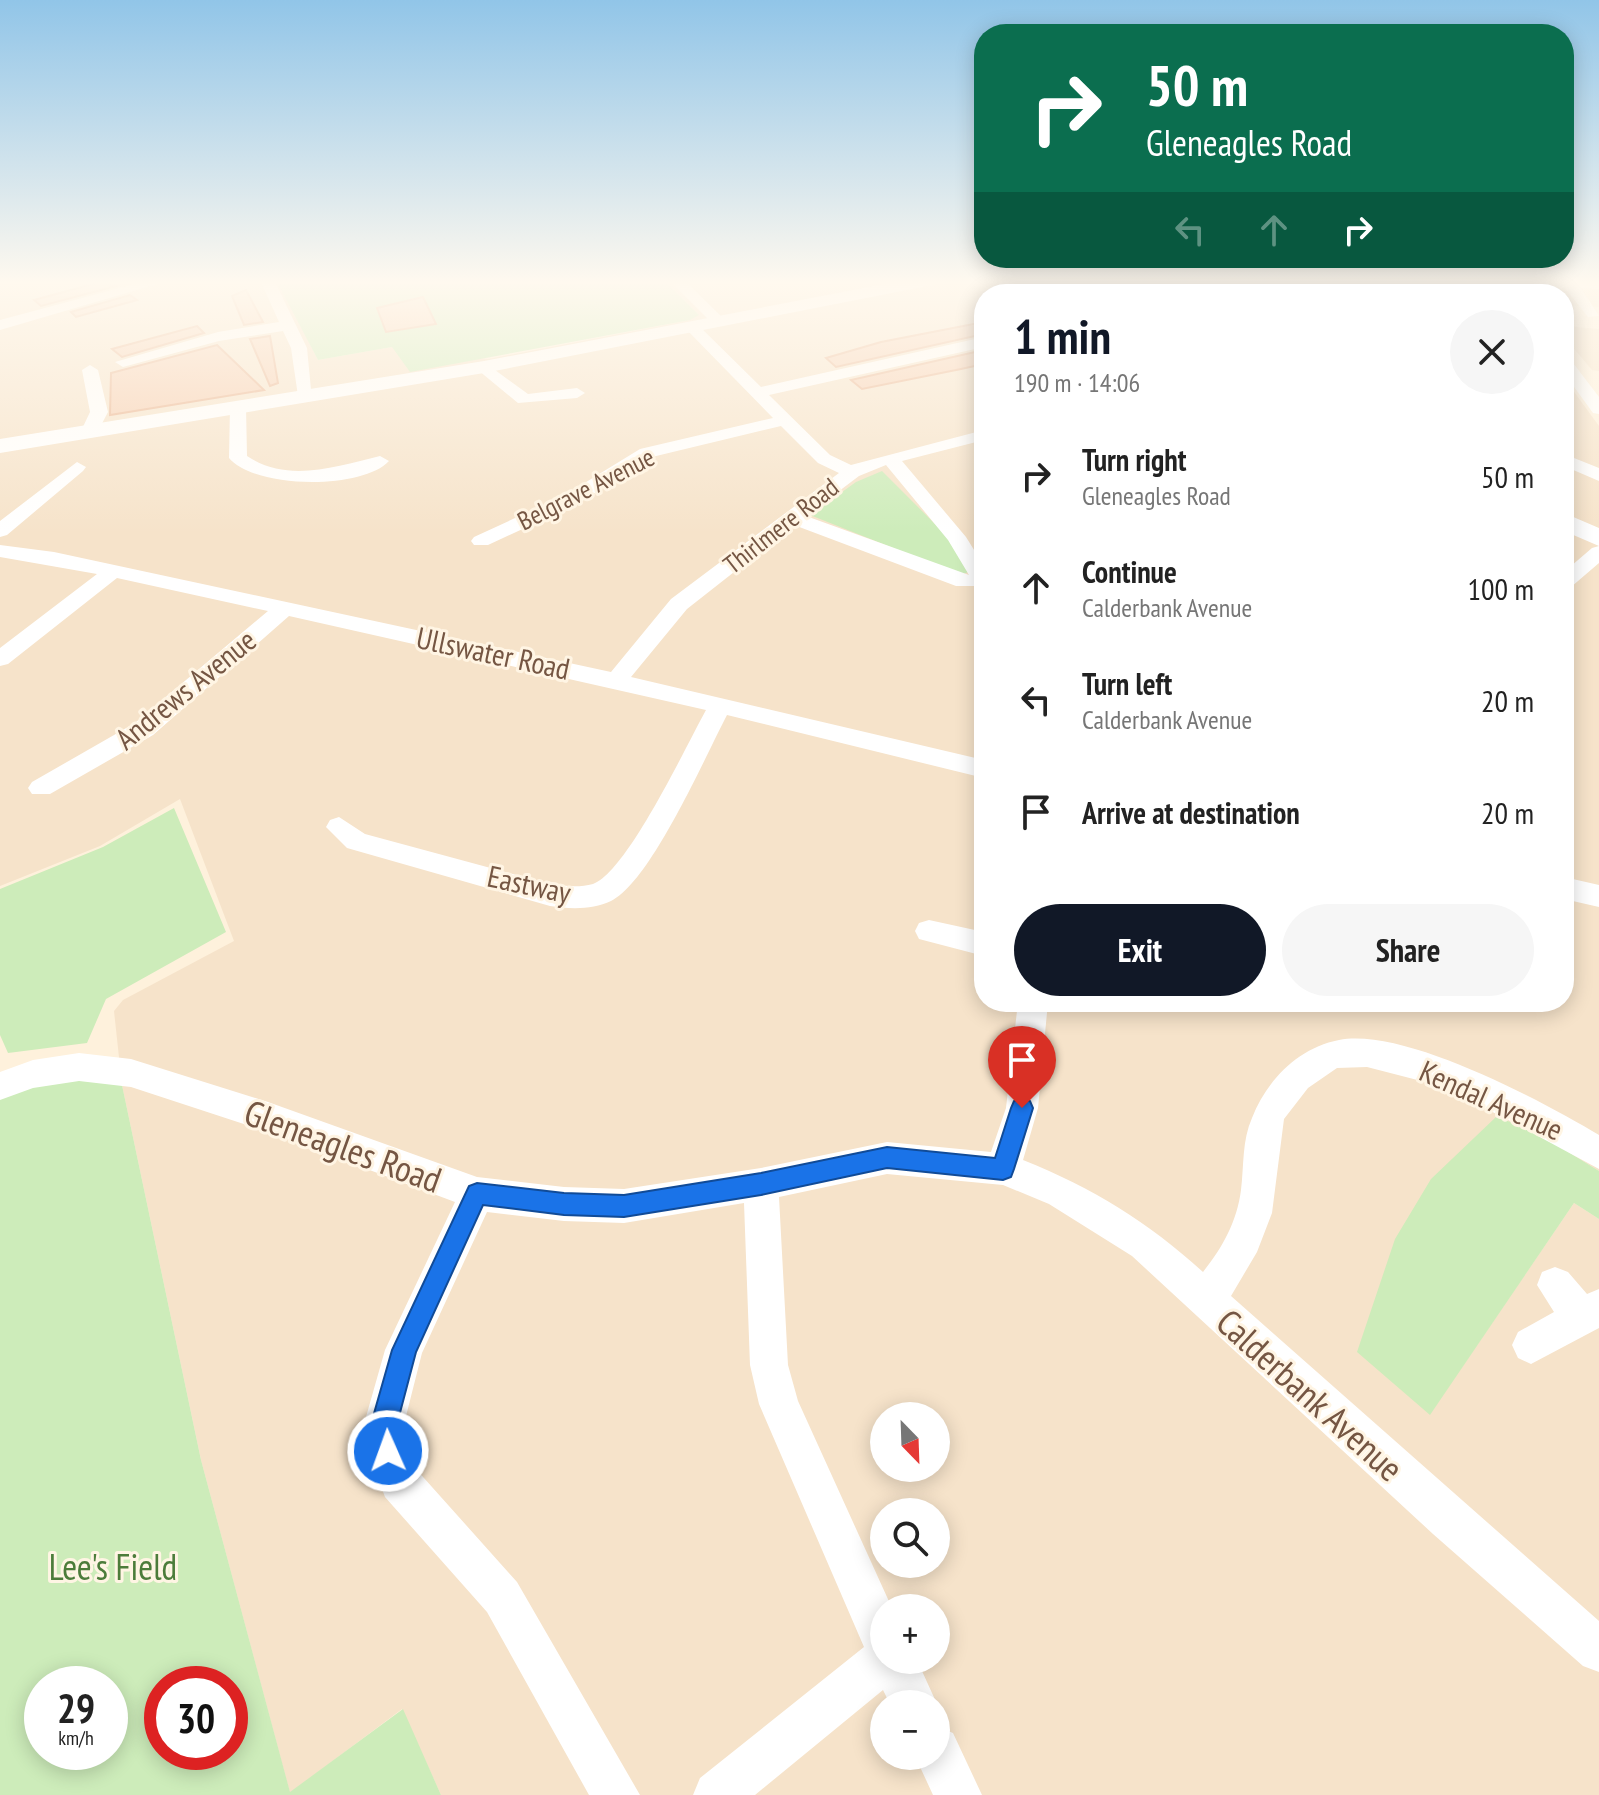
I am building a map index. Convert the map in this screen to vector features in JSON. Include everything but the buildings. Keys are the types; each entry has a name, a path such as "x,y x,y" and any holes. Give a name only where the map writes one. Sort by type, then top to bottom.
{"street":[{"path":"302,366 306,396"},
{"path":"0,446 490,366"},
{"path":"732,366 824,459 852,472"},
{"path":"759,392 877,366"},
{"path":"484,367 524,399 577,393"},
{"path":"1574,368 1591,372"},
{"path":"70,378 90,372 99,412 90,431"},
{"path":"1574,375 1599,409"},
{"path":"238,407 238,458 258,471 314,475 354,471 380,461"},
{"name":"Belgrave Avenue","path":"481,541 572,499 646,453 786,420"},
{"name":"Thirlmere Road","path":"616,681 679,604 852,472 890,458 974,437"},
{"path":"890,458 956,537 974,566"},
{"path":"1574,464 1599,475"},
{"path":"0,531 77,467"},
{"path":"793,518 974,585"},
{"path":"1574,526 1599,538"},
{"name":"Ullswater Road","path":"0,551 24,552 616,681 974,767"},
{"path":"1574,574 1599,552"},
{"path":"0,659 112,572"},
{"name":"Andrews Avenue","path":"41,788 144,729 284,609"},
{"name":"Eastway","path":"339,827 356,841 550,895 571,898 602,893 630,870 720,707"},
{"path":"1574,890 1599,896"},
{"path":"929,931 974,942"},
{"path":"1003,1169 1022,1108 1032,1012"},
{"name":"Kendal Avenue","path":"1204,1300 1226,1274 1246,1235 1257,1201 1268,1119 1286,1090 1325,1058 1344,1052 1441,1073 1514,1105 1599,1153"},
{"name":"Gleneagles Road","path":"0,1086 33,1074 79,1067 131,1073 268,1117 477,1194 564,1204 624,1206 761,1184 887,1158 927,1159"},
{"name":"Calderbank Avenue","path":"927,1159 1003,1169 1061,1192 1107,1217 1145,1243 1204,1300 1599,1650"},
{"path":"761,1184 765,1311 772,1378 779,1404 870,1609"},
{"path":"477,1194 404,1350 384,1424 388,1451 400,1482 502,1597 616,1795"},
{"path":"1531,1345 1590,1313 1555,1285"},
{"path":"717,1795 870,1671"},
{"path":"946,1770 958,1795"}],"shaded area":[{"path":"0,366 974,366 974,1012 1574,1012 1574,392 1599,426 1599,1171 1533,1130 1430,1414 1574,1203 1599,1219 1599,1795 441,1795 402,1709 290,1793 201,1460 122,1085 114,1011 123,1000 234,941 180,799 100,846 0,886"},
{"path":"1588,366 1599,366 1599,371"}],"green space":[{"path":"406,366 444,366 410,372"},
{"path":"882,471 945,534 968,572 961,575 810,515 856,482"},
{"path":"174,808 226,932 106,999 87,1043 8,1053 0,1035 0,889 103,847"},
{"name":"Lee's Field","path":"74,1079 122,1085 201,1460 290,1792 403,1709 441,1795 0,1795 0,1092"},
{"path":"1496,1117 1533,1130 1599,1171 1599,1219 1574,1203 1430,1415 1357,1352 1395,1239 1431,1179"}],"route":[{"path":"388,1451 384,1424 390,1391 404,1350 477,1194 564,1204 624,1206 761,1184 887,1158 927,1159 1003,1169 1022,1108"}]}
